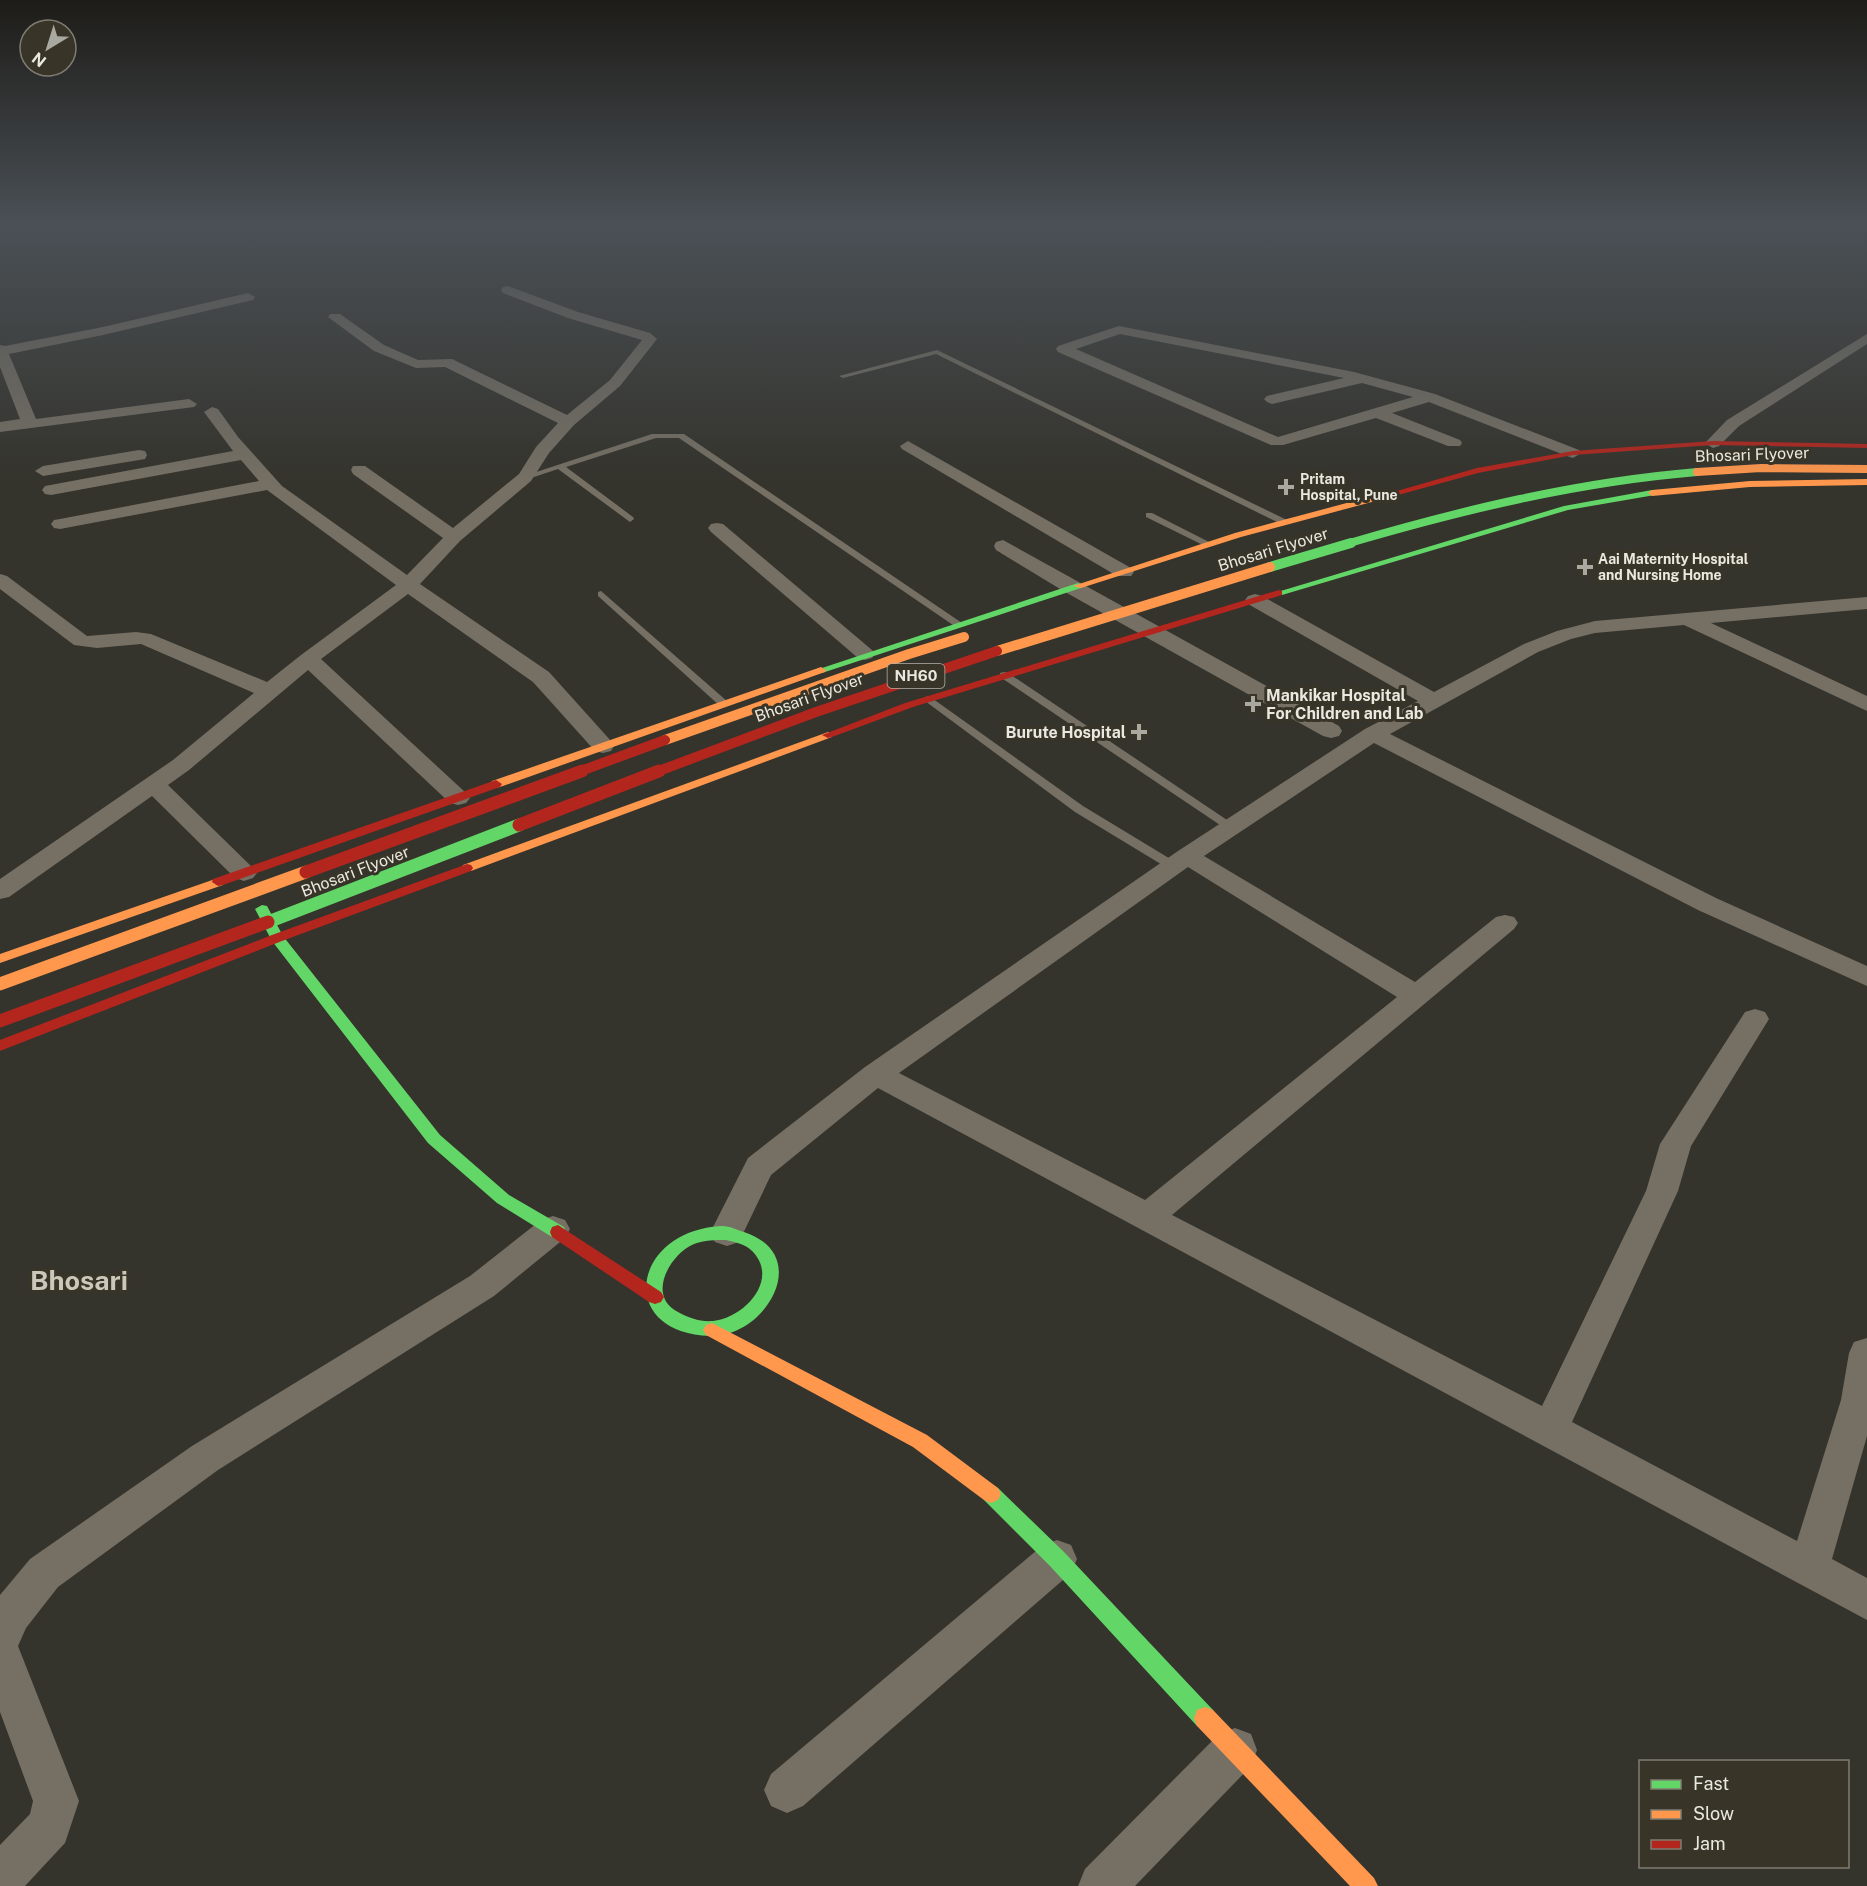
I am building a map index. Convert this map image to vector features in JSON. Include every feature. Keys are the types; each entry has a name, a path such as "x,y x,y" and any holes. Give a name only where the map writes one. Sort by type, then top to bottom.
{"main road":[{"path":"1070,597 1124,572 1210,545 1477,471 1574,453 1713,443 1867,446"},
{"name":"Bhosari Flyover","path":"1662,461 1745,454 1867,456"},
{"name":"Bhosari Flyover","path":"0,1021 266,923 760,732 931,671 1287,562 1433,519 1501,502 1605,483 1692,472 1761,468 1867,469"},
{"path":"0,1046 277,938 929,699 1004,675 1568,508 1626,496 1681,489 1769,483 1867,482"},
{"path":"0,959 957,623 1070,597 1114,592"},
{"name":"Bhosari Flyover","path":"0,984 738,713 909,654 1000,626"},
{"path":"244,873 277,938 434,1139 503,1199 553,1229 655,1297"},
{"path":"707,1233 727,1233 743,1237 756,1244 766,1254 772,1267 773,1280 769,1295 760,1308 747,1319 731,1326 712,1330 693,1329 675,1322 662,1311 655,1297 653,1281 659,1264 671,1250 687,1239 707,1233"},
{"path":"712,1330 920,1441 982,1486 1057,1559 1235,1750 1366,1886"}],"street":[{"path":"26,425 28,419 0,350 103,331 197,309"},
{"path":"0,891 181,765 308,659 408,585 453,537 525,477 542,450 568,422 615,383 650,339 557,309"},
{"path":"335,317 379,348 416,364 447,362 568,422"},
{"path":"1430,398 1277,442 1063,349 1119,330 1364,379 1430,398 1574,453"},
{"path":"1713,443 1733,423 1867,338"},
{"path":"1272,399 1364,379"},
{"path":"0,389 16,387"},
{"path":"0,427 189,404"},
{"path":"212,412 232,440 270,484 408,585 541,677 603,746"},
{"path":"1378,412 1454,442"},
{"path":"210,443 232,440"},
{"path":"908,446 1124,572"},
{"path":"43,471 154,453"},
{"path":"51,490 246,454"},
{"path":"359,470 453,537"},
{"path":"60,524 270,484"},
{"path":"717,528 865,654"},
{"path":"1003,546 1070,597 1152,631 1331,731"},
{"path":"0,580 81,641 90,643 132,637 144,638 269,691"},
{"path":"1255,600 1435,700"},
{"path":"727,1233 759,1167 876,1074 1230,826 1373,734 1531,648 1564,635 1595,627 1867,603"},
{"path":"1686,619 1867,704"},
{"path":"308,659 458,798"},
{"path":"1373,734 1707,904 1867,977"},
{"path":"154,784 244,873"},
{"path":"1180,861 1416,996"},
{"path":"1146,1218 1505,923"},
{"path":"1550,1430 1662,1191 1676,1144 1755,1019"},
{"path":"876,1074 1867,1600"},
{"path":"0,1638 11,1614 44,1573 205,1458 482,1286 553,1229"},
{"path":"1809,1568 1859,1400 1867,1353"},
{"path":"787,1790 1057,1559"},
{"path":"0,1655 56,1801 49,1827 24,1856 0,1877"},
{"path":"1102,1886 1235,1750"}],"lane":[{"path":"843,376 937,352 1286,523"},
{"path":"525,477 655,436 681,436 957,623"},
{"path":"560,466 630,519"},
{"path":"1149,515 1210,545"},
{"path":"601,594 724,704"},
{"path":"1004,675 1230,826"},
{"path":"929,699 1079,809 1180,861"}],"traffic: fast":[{"path":"1270,567 1428,521 1534,494 1588,484 1697,472"},
{"path":"1279,593 1567,508 1652,493"},
{"path":"821,670 1078,586"},
{"path":"268,922 519,825"},
{"path":"262,909 277,938 434,1139 503,1199 558,1232"},
{"path":"727,1233 754,1243 769,1260 772,1278 765,1295 752,1311 734,1323 713,1329 690,1327 667,1315 659,1306 654,1285 657,1274 669,1254 691,1238 706,1234 727,1233"},
{"path":"991,1494 1057,1559 1205,1718"}],"traffic: slow":[{"path":"1697,472 1761,468 1867,469"},
{"path":"1652,493 1750,484 1867,482"},
{"path":"1078,586 1238,535 1380,497"},
{"path":"997,651 1270,567"},
{"path":"665,740 909,654 964,637"},
{"path":"496,784 821,670"},
{"path":"467,868 828,735"},
{"path":"0,984 306,872"},
{"path":"0,959 218,882"},
{"path":"712,1330 920,1441 991,1494"},
{"path":"1205,1718 1366,1886"}],"traffic: jam":[{"path":"1380,497 1477,471 1573,453 1713,443 1867,446"},
{"path":"828,735 909,705 1279,593"},
{"path":"519,825 876,690 997,651"},
{"path":"306,872 665,740"},
{"path":"218,882 496,784"},
{"path":"0,1046 277,938 467,868"},
{"path":"0,1021 268,922"},
{"path":"558,1232 655,1297"}],"place":[{"name":"Pritam Hospital, Pune","path":"1286,487"},
{"name":"Aai Maternity Hospital and Nursing Home","path":"1585,567"},
{"name":"Mankikar Hospital For Children and Lab","path":"1253,704"},
{"name":"Burute Hospital","path":"1139,732"}],"district":[{"name":"Bhosari","path":"79,1281"}]}
